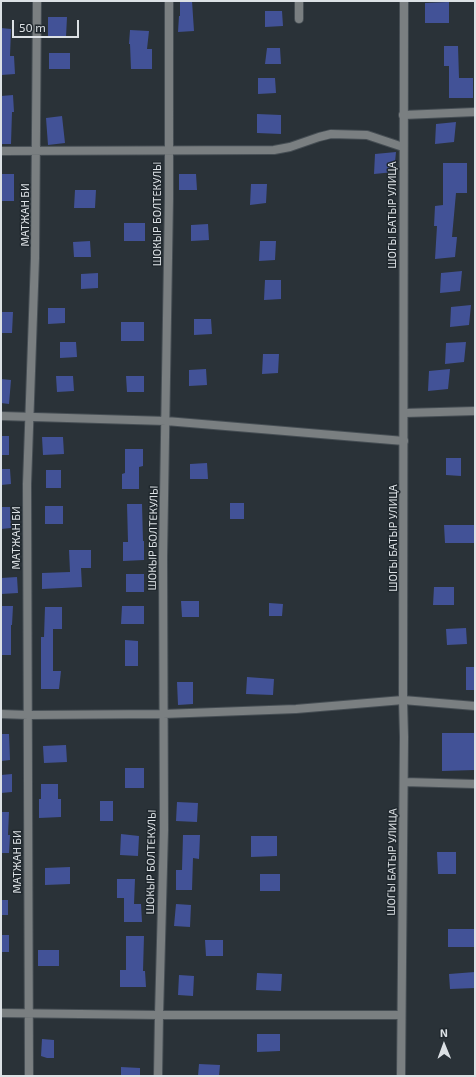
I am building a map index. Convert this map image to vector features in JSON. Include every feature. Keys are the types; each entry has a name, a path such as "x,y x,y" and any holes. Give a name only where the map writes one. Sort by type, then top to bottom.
{"street":[{"name":"МАТЖАН БИ","path":"29,1076 27,484 36,258 37,1"},
{"name":"ШОКЫР БОЛТЕКУЛЫ","path":"158,1076 164,822 163,557 169,221 169,1"},
{"path":"299,1 300,19"},
{"name":"ШОГЫ БАТЫР УЛИЦА","path":"401,1076 404,782 404,1"},
{"path":"403,115 475,112"},
{"path":"1,151 282,149 332,134 367,135 403,147"},
{"path":"404,413 475,411"},
{"path":"1,416 166,421 404,441"},
{"path":"1,714 163,714 296,709 403,700 475,706"},
{"path":"404,782 475,784"},
{"path":"1,1013 29,1012 159,1015 401,1015"}],"building":[{"path":"180,1 192,1 194,31 178,32"},
{"path":"449,2 449,23 425,23 425,3"},
{"path":"265,11 282,11 283,26 265,27"},
{"path":"48,17 67,17 66,37 48,37"},
{"path":"1,28 11,29 10,56 14,56 15,74 1,75"},
{"path":"130,30 149,31 147,49 152,49 152,69 131,69 129,44"},
{"path":"444,46 458,46 459,78 473,78 473,98 449,98 449,66 444,66"},
{"path":"267,48 280,48 281,64 265,64"},
{"path":"49,53 70,53 70,69 49,69"},
{"path":"258,78 275,78 276,93 258,94"},
{"path":"13,95 14,112 12,112 11,144 1,144 1,96"},
{"path":"257,114 281,115 281,134 257,133"},
{"path":"62,116 65,143 48,145 46,118"},
{"path":"456,122 454,142 435,144 436,124"},
{"path":"396,152 394,172 374,174 375,154"},
{"path":"443,163 467,163 467,193 456,193 452,237 457,237 455,257 435,259 437,226 434,226 435,206 443,205"},
{"path":"1,174 14,174 14,201 1,201"},
{"path":"179,174 196,174 197,190 179,190"},
{"path":"251,184 267,184 266,203 250,205"},
{"path":"75,190 96,190 95,208 74,208"},
{"path":"124,223 145,223 145,241 124,241"},
{"path":"208,224 209,240 191,241 191,225"},
{"path":"90,241 91,257 74,257 73,242"},
{"path":"260,241 276,241 275,260 259,261"},
{"path":"462,271 460,291 440,293 441,273"},
{"path":"98,273 98,288 81,289 81,274"},
{"path":"265,280 281,280 281,299 264,300"},
{"path":"471,305 469,325 450,327 451,307"},
{"path":"48,308 65,308 65,323 48,324"},
{"path":"1,312 13,312 12,333 1,333"},
{"path":"194,319 211,319 212,334 194,335"},
{"path":"121,322 144,322 144,341 121,341"},
{"path":"60,342 76,342 77,357 60,358"},
{"path":"466,342 464,362 445,364 446,343"},
{"path":"263,354 279,354 278,373 262,374"},
{"path":"206,369 207,385 189,386 189,370"},
{"path":"450,369 448,389 428,391 429,371"},
{"path":"56,376 73,376 74,391 57,392"},
{"path":"126,376 144,376 144,392 127,392"},
{"path":"1,379 11,380 9,404 1,403"},
{"path":"1,436 9,436 9,455 1,455"},
{"path":"42,437 63,437 64,454 43,455"},
{"path":"125,449 143,449 143,466 139,467 139,489 122,489 122,474 125,473"},
{"path":"446,458 461,458 461,476 446,475"},
{"path":"207,463 208,479 190,479 190,464"},
{"path":"1,469 10,469 11,484 1,485"},
{"path":"46,470 61,470 61,488 46,488"},
{"path":"230,503 244,503 244,519 230,519"},
{"path":"127,504 142,504 144,560 123,561 123,542 128,542"},
{"path":"45,506 63,506 63,524 45,524"},
{"path":"1,507 10,507 11,528 1,529"},
{"path":"444,525 475,525 475,543 445,543"},
{"path":"69,550 91,550 91,568 81,568 82,587 42,589 42,573 70,572"},
{"path":"126,574 144,574 144,592 126,592"},
{"path":"17,577 18,593 1,594 1,578"},
{"path":"434,587 454,587 454,605 433,605"},
{"path":"181,601 199,601 199,617 182,617"},
{"path":"269,603 283,604 282,616 269,616"},
{"path":"1,606 13,606 11,625 11,655 1,655"},
{"path":"122,606 144,606 144,624 121,624"},
{"path":"45,607 62,607 62,629 53,629 53,671 61,671 59,689 41,689 41,637 44,637"},
{"path":"466,628 467,644 447,645 446,629"},
{"path":"125,640 138,641 138,666 125,666"},
{"path":"466,667 475,667 475,690 466,690"},
{"path":"247,677 274,679 273,695 246,694"},
{"path":"177,682 193,682 193,704 178,705"},
{"path":"442,733 475,733 475,770 442,771"},
{"path":"1,734 9,734 10,760 1,761"},
{"path":"66,745 67,762 44,763 43,746"},
{"path":"125,768 144,768 144,788 125,788"},
{"path":"12,774 12,792 1,793 1,775"},
{"path":"41,784 58,784 58,799 61,799 61,817 39,818"},
{"path":"100,801 113,801 113,821 100,821"},
{"path":"177,802 198,803 197,822 176,821"},
{"path":"1,812 9,812 9,853 1,853"},
{"path":"121,834 139,836 138,856 120,855"},
{"path":"183,835 200,835 199,859 193,858 192,890 176,890 176,870 182,870"},
{"path":"251,836 277,836 277,856 251,857"},
{"path":"437,852 456,852 456,874 438,874"},
{"path":"70,867 70,884 45,885 45,868"},
{"path":"260,874 280,874 280,891 260,891"},
{"path":"117,879 135,879 134,904 141,904 142,922 124,922 124,898 117,898"},
{"path":"1,900 8,900 8,915 1,915"},
{"path":"176,904 191,905 190,927 174,926"},
{"path":"448,929 474,929 475,947 448,947"},
{"path":"1,935 9,935 9,952 1,952"},
{"path":"126,936 144,936 143,971 145,971 146,987 120,987 120,970 126,970"},
{"path":"205,940 223,940 223,956 206,956"},
{"path":"38,950 59,950 59,966 38,966"},
{"path":"475,972 475,988 450,989 449,974"},
{"path":"257,973 282,974 281,991 256,990"},
{"path":"179,975 194,976 193,996 178,995"},
{"path":"257,1034 280,1034 280,1051 257,1052"},
{"path":"42,1039 54,1040 54,1058 41,1056"},
{"path":"199,1064 220,1065 219,1076 198,1076"},
{"path":"121,1067 140,1068 140,1076 121,1076"}]}
